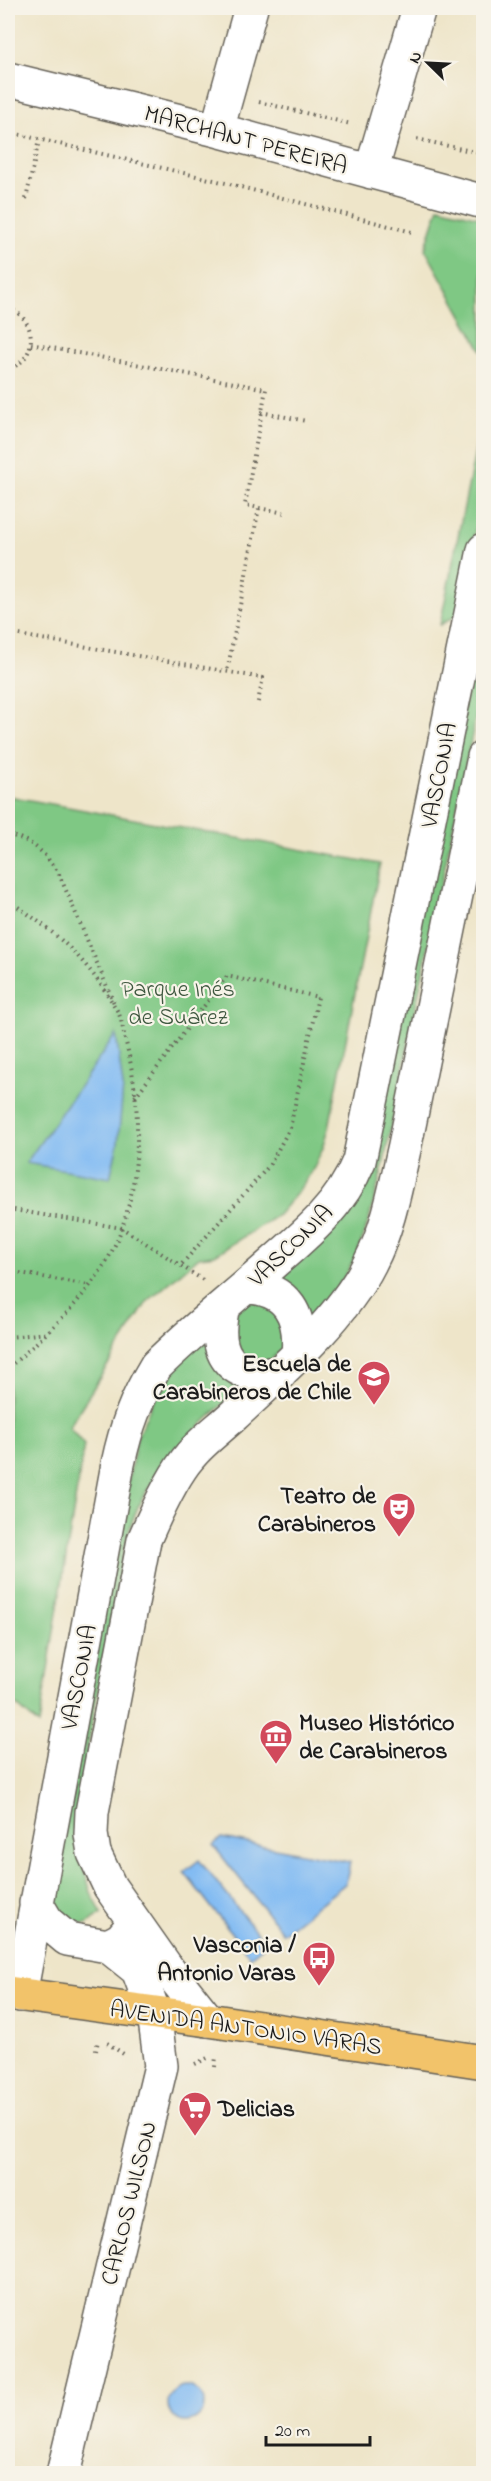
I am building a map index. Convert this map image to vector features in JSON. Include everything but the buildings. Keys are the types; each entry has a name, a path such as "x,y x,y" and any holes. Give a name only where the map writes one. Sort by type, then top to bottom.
{"main road":[{"name":"AVENIDA ANTONIO VARAS","path":"14,1994 208,2020 483,2062"}],"street":[{"path":"217,130 251,8"},
{"path":"371,172 419,8"},
{"name":"MARCHANT PEREIRA","path":"8,79 217,130 483,202"},
{"name":"VASCONIA","path":"14,1994 36,1903 129,1417 141,1390 156,1366 321,1221 347,1187 359,1161 483,550"},
{"name":"VASCONIA","path":"208,2020 131,1919 100,1869 94,1853 91,1834 92,1812 144,1540 156,1513 189,1457 289,1363 334,1314 369,1265 387,1215 405,1145 483,758"},
{"path":"255,1287 277,1296 294,1312 299,1324 289,1363 257,1375 244,1372 225,1357 218,1333 234,1297 255,1287"},
{"path":"36,1903 48,1923 67,1939 108,1946 121,1939 131,1919"},
{"name":"CARLOS WILSON","path":"63,2474 161,2066 154,2013 138,1970 108,1946"}],"path":[{"path":"8,132 218,181 412,232"},
{"path":"26,199 39,140"},
{"path":"8,308 22,316 28,324 31,344 28,354 21,363 8,369"},
{"path":"31,344 266,389 245,505 285,513"},
{"path":"261,412 306,421"},
{"path":"227,672 259,508"},
{"path":"8,633 263,678 257,706"},
{"path":"8,836 34,844 47,855 59,874 119,1015 133,1066 137,1129 134,1176 122,1228 110,1255 48,1333 8,1368"},
{"path":"8,900 71,946 90,970 119,1015"},
{"path":"135,1098 227,976 318,997 290,1128 269,1166 181,1265"},
{"path":"8,1209 122,1228 234,1297"},
{"path":"8,1271 88,1285"},
{"path":"8,1337 48,1333"}],"green space":[{"path":"439,207 483,218 483,353 425,249"},
{"path":"483,413 483,494 457,615 440,625"},
{"path":"483,629 483,682 383,1166 366,1228 348,1272 317,1313 293,1339 190,1437 167,1463 137,1508 121,1561 81,1784 80,1858 92,1895 102,1913 87,1924 62,1923 45,1903 137,1437 160,1386 185,1357 331,1228"},
{"name":"Parque Inés de Suárez","path":"8,796 380,864 329,1128 314,1168 278,1215 215,1255 199,1257 147,1302 69,1427 84,1445 39,1725 8,1698"}],"water":[{"path":"116,1034 123,1087 118,1143 110,1178 26,1163"},
{"path":"221,1838 350,1862 346,1883 283,1933 213,1845"},
{"path":"199,1860 266,1944 250,1957 184,1872"},
{"path":"186,2386 199,2391 204,2404 199,2417 186,2422 173,2417 168,2404 173,2391"}],"place":[{"name":"Escuela de Carabineros de Chile","path":"374,1406"},
{"name":"Teatro de Carabineros","path":"399,1538"},
{"name":"Museo Histórico de Carabineros","path":"276,1765"},
{"name":"Vasconia / Antonio Varas","path":"319,1987"},
{"name":"Delicias","path":"195,2137"}]}
